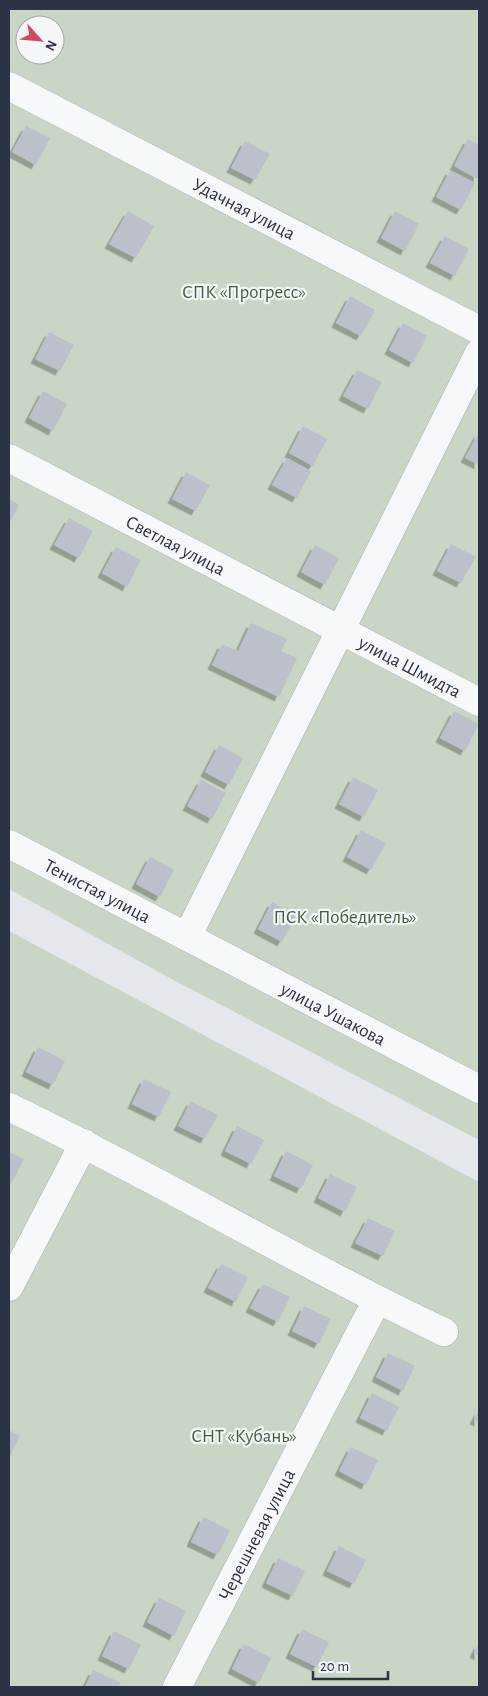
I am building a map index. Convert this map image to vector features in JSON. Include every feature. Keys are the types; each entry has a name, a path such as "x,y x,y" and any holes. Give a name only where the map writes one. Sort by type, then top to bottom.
{"street":[{"name":"Удачная улица","path":"9,86 479,330"},
{"path":"187,937 479,353"},
{"name":"Светлая улица","path":"9,458 342,630"},
{"name":"улица Шмидта","path":"342,630 479,702"},
{"name":"Тенистая улица","path":"9,844 187,937"},
{"name":"улица Ушакова","path":"187,937 479,1090"},
{"path":"9,1107 84,1143 377,1300 444,1332"},
{"path":"9,1287 84,1143"},
{"name":"Черешневая улица","path":"177,1687 377,1300"}],"green space":[{"name":"СПК «Прогресс»","path":"9,9 479,9 479,1140 164,975 9,889"},
{"name":"СНТ «Кубань»","path":"9,931 479,1182 479,1687 9,1687"}],"building":[{"path":"26,126 50,138 36,165 12,152"},
{"path":"468,139 479,145 478,179 454,166"},
{"path":"245,141 270,154 255,180 231,168"},
{"path":"450,170 475,183 461,210 436,197"},
{"path":"128,211 154,226 136,258 109,244"},
{"path":"395,211 419,224 405,251 381,238"},
{"path":"445,236 469,249 455,276 430,263"},
{"path":"350,296 375,310 361,336 336,323"},
{"path":"403,323 427,336 413,363 389,350"},
{"path":"49,332 74,345 60,371 35,359"},
{"path":"357,370 382,382 368,409 343,396"},
{"path":"43,391 67,404 53,431 29,418"},
{"path":"303,426 327,439 313,466 289,453"},
{"path":"479,432 479,465 465,458"},
{"path":"287,458 311,471 297,498 272,485"},
{"path":"186,472 210,485 196,511 172,499"},
{"path":"9,499 19,505 9,524"},
{"path":"69,518 93,531 79,558 54,545"},
{"path":"451,544 476,557 461,583 437,571"},
{"path":"315,545 339,558 325,585 301,572"},
{"path":"116,547 141,560 127,587 102,573"},
{"path":"251,623 287,639 281,651 297,658 279,697 212,665 222,644 238,651"},
{"path":"454,711 479,724 465,751 440,738"},
{"path":"219,745 243,758 229,785 205,772"},
{"path":"353,777 378,790 364,817 339,804"},
{"path":"201,780 226,793 212,819 187,806"},
{"path":"361,830 386,843 371,870 347,857"},
{"path":"150,857 174,870 160,897 136,884"},
{"path":"272,902 296,915 282,942 258,929"},
{"path":"38,1047 65,1061 53,1085 26,1072"},
{"path":"144,1079 171,1092 159,1117 132,1104"},
{"path":"191,1101 218,1115 205,1139 178,1126"},
{"path":"237,1126 264,1140 251,1164 225,1151"},
{"path":"286,1151 313,1165 301,1189 274,1176"},
{"path":"9,1152 24,1159 11,1184 9,1182"},
{"path":"330,1174 357,1187 345,1212 318,1198"},
{"path":"368,1218 395,1231 383,1256 355,1243"},
{"path":"221,1264 248,1277 236,1302 208,1288"},
{"path":"263,1284 290,1297 278,1322 250,1308"},
{"path":"304,1306 331,1319 319,1344 292,1331"},
{"path":"388,1353 415,1366 403,1391 376,1377"},
{"path":"372,1393 399,1407 387,1431 360,1418"},
{"path":"479,1410 479,1422 474,1420"},
{"path":"9,1430 20,1436 9,1459"},
{"path":"351,1447 378,1460 366,1485 339,1471"},
{"path":"203,1517 230,1530 218,1555 191,1542"},
{"path":"339,1546 366,1560 354,1584 327,1571"},
{"path":"278,1558 305,1571 293,1596 266,1583"},
{"path":"159,1598 186,1611 174,1636 147,1622"},
{"path":"302,1629 329,1642 317,1667 290,1654"},
{"path":"114,1631 141,1645 129,1669 102,1656"},
{"path":"479,1643 479,1656 474,1653"},
{"path":"244,1644 271,1658 259,1683 232,1669"},
{"path":"93,1670 121,1683 118,1687 85,1687"}],"park label":[{"name":"ПСК «Победитель»","path":"345,916"}]}
